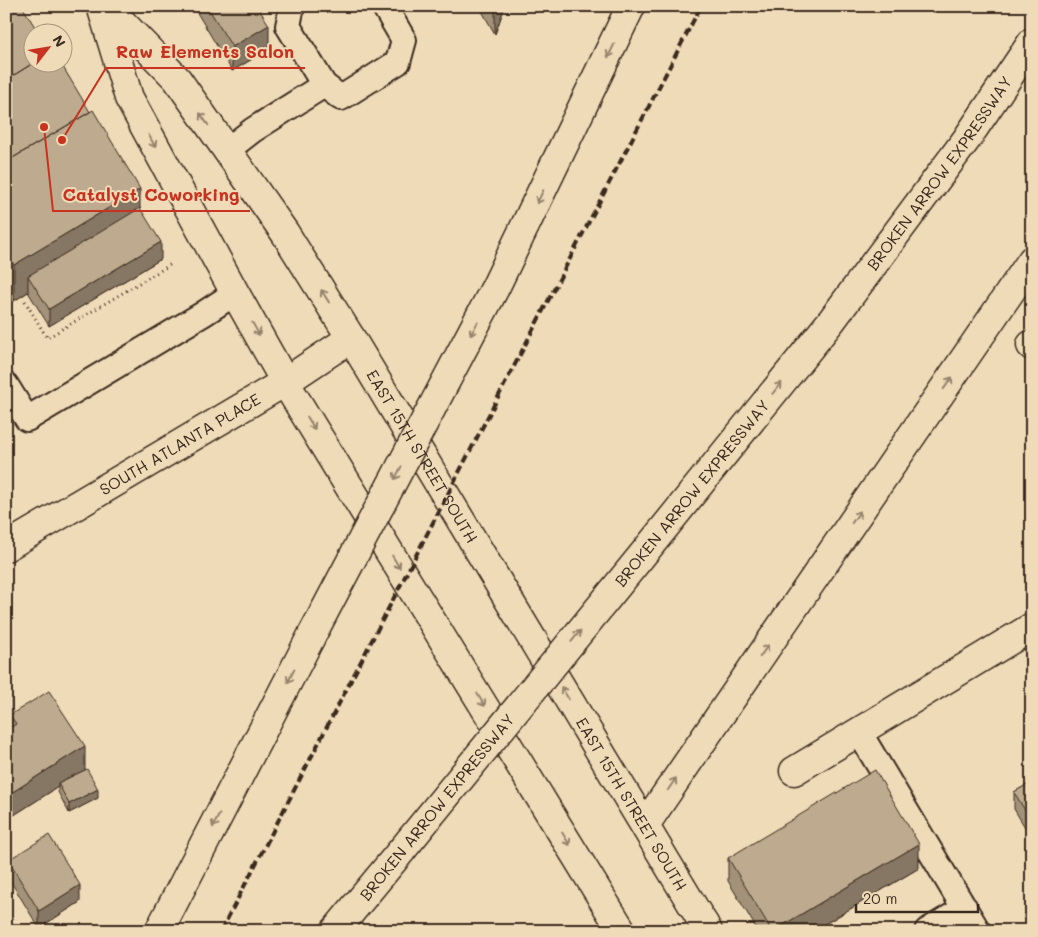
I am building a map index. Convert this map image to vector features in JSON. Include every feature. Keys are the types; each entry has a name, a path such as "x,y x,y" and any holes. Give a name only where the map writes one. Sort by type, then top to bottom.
{"main road":[{"path":"101,6 129,98 285,382 622,931"},
{"name":"EAST 15TH STREET SOUTH","path":"106,6 177,79 285,233 351,338 645,825 705,928"},
{"path":"159,931 313,633 496,286 631,6"},
{"name":"BROKEN ARROW EXPRESSWAY","path":"336,931 832,320 966,140 1032,42"},
{"path":"645,825 1032,260"},
{"name":"SOUTH ATLANTA PLACE","path":"6,547 285,382 351,338"},
{"path":"794,771 1032,627"}],"lane":[{"path":"292,6 288,26 324,85 341,98 398,62 404,40 384,6"},
{"path":"226,151 253,130 324,85"},
{"path":"6,385 27,419 235,293"},
{"path":"859,732 978,931"},
{"path":"927,931 965,908"}],"path":[{"path":"25,301 47,338 172,263"}],"building":[{"path":"6,6 22,6 32,22 22,22 22,70 6,80"},
{"path":"207,6 257,6 269,25 232,47"},
{"path":"22,70 22,72 66,72 90,112 6,162 6,80"},
{"path":"93,110 140,189 14,265 6,253 6,162"},
{"path":"140,208 161,242 49,309 28,276"},
{"path":"49,691 85,746 11,793 6,785 6,731 16,724 10,715"},
{"path":"87,769 98,789 69,804 58,783"},
{"path":"875,770 919,844 772,931 728,858"},
{"path":"1032,782 1032,822 1014,792"},
{"path":"49,835 80,885 39,911 8,860"}],"railway":[{"path":"221,931 701,6"}],"place":[{"name":"Catalyst Coworking","path":"44,127"},
{"name":"Raw Elements Salon","path":"62,140"}]}
